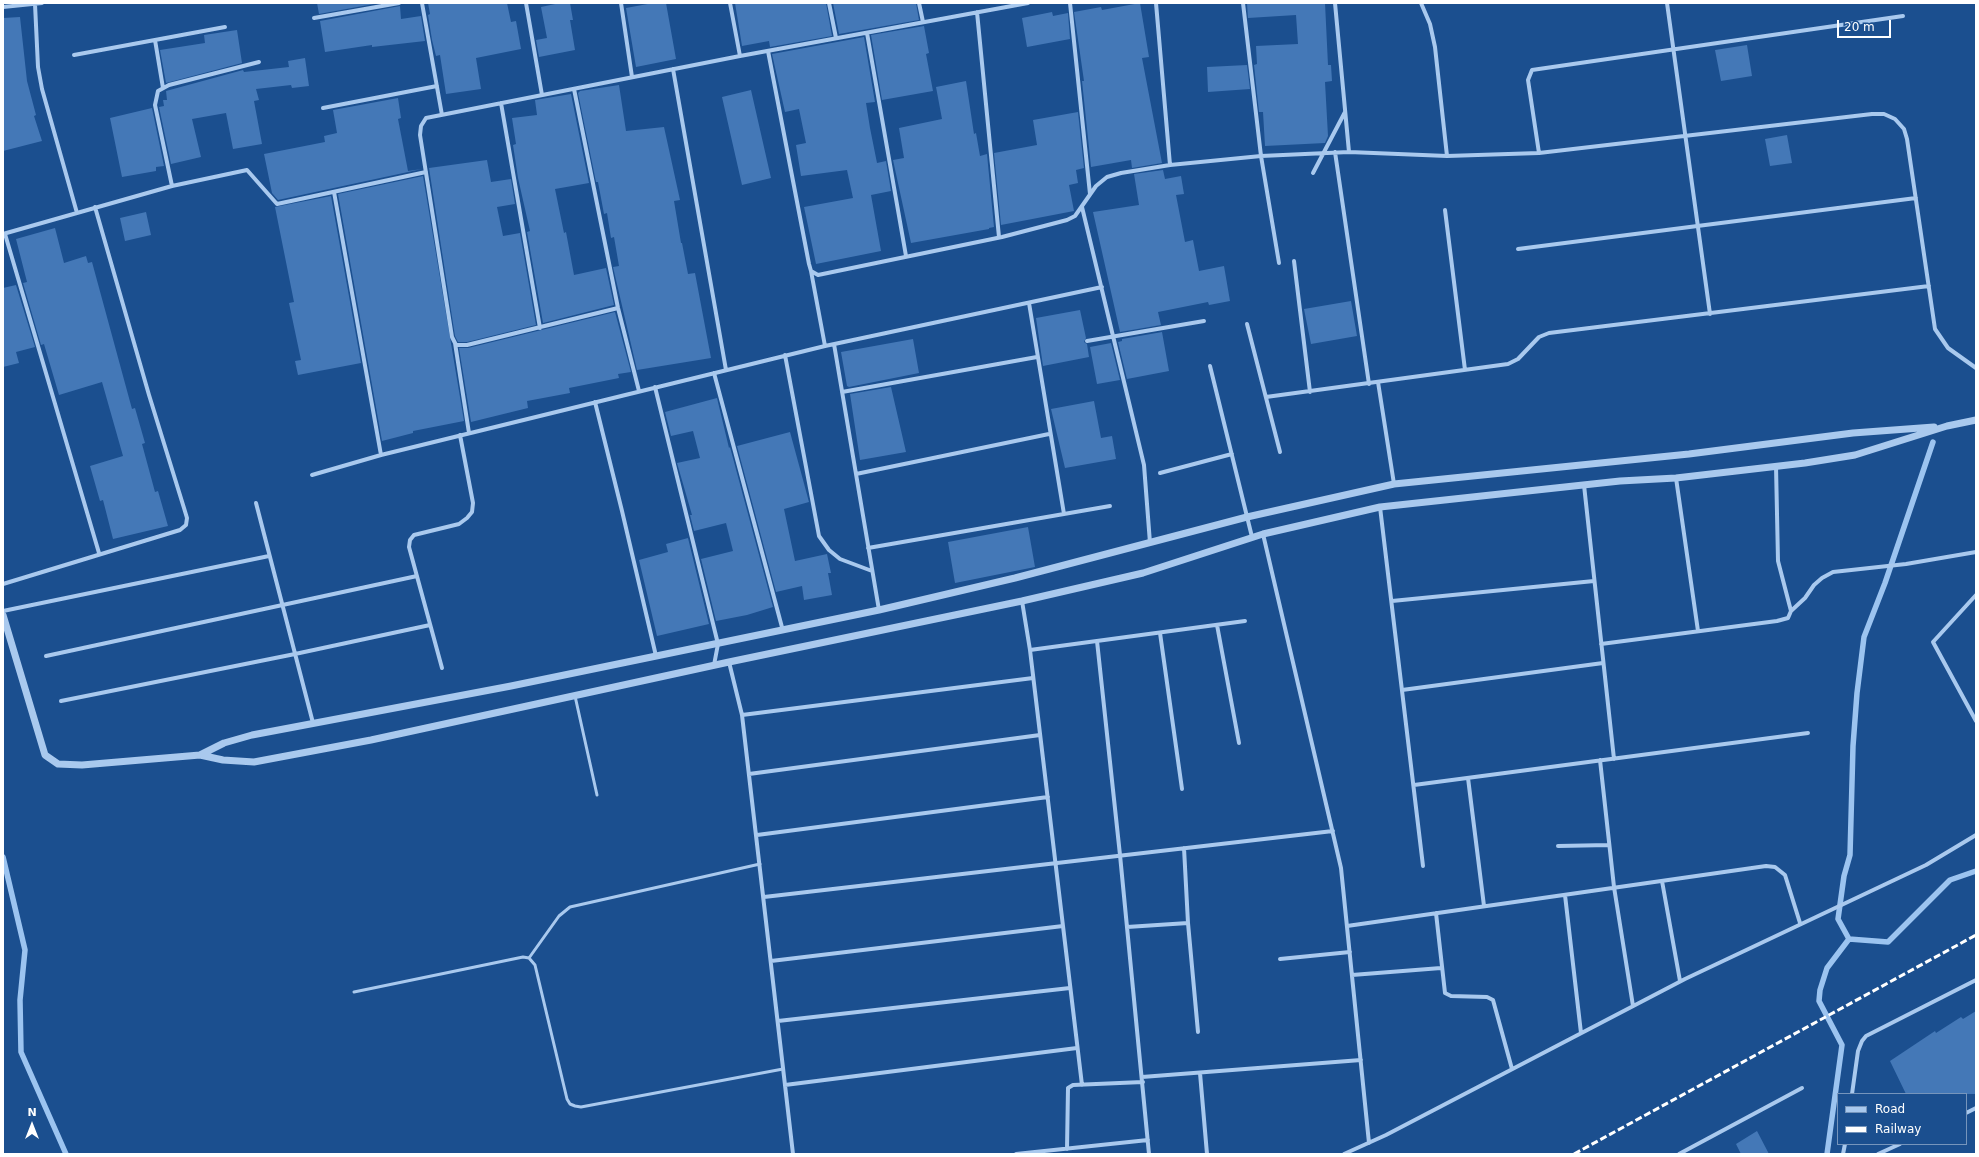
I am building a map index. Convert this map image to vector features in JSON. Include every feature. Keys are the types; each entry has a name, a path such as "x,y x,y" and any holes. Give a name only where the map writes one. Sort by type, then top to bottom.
{"street":[{"path":"3,8 42,3"},
{"path":"314,18 399,3"},
{"path":"422,3 442,115"},
{"path":"526,3 542,95"},
{"path":"621,3 632,77"},
{"path":"730,3 740,56"},
{"path":"829,3 836,38"},
{"path":"919,3 923,22"},
{"path":"469,433 420,135 421,126 426,118 740,56 977,12 1002,5 1028,3"},
{"path":"1070,3 1090,195"},
{"path":"1156,3 1170,165"},
{"path":"1243,3 1261,156 1279,263"},
{"path":"1335,3 1349,152"},
{"path":"1421,3 1430,24 1435,47 1447,156"},
{"path":"1667,3 1675,49 1710,314"},
{"path":"35,4 38,67 42,89 77,213"},
{"path":"977,12 999,237"},
{"path":"1539,153 1528,80 1532,70 1903,16"},
{"path":"74,55 225,27"},
{"path":"867,32 906,256"},
{"path":"155,40 163,88"},
{"path":"768,51 825,346"},
{"path":"172,186 155,105 158,91 163,88 260,62"},
{"path":"673,69 726,370"},
{"path":"323,108 437,86"},
{"path":"574,88 618,308 639,391"},
{"path":"501,103 540,328"},
{"path":"1313,173 1345,112"},
{"path":"811,271 818,275 999,237 1067,220 1076,216 1096,186 1107,178 1121,173 1170,165 1261,156 1335,152 1447,156 1539,153 1872,114 1884,114 1895,119 1904,129 1907,139 1935,329 1948,348 1976,368"},
{"path":"1335,152 1370,384"},
{"path":"99,554 4,234 172,186 247,170 277,204 426,172"},
{"path":"334,192 381,455"},
{"path":"1518,249 1916,198"},
{"path":"3,584 180,530 186,525 187,518 149,395 95,207"},
{"path":"1082,207 1144,465 1150,543"},
{"path":"1445,210 1465,370"},
{"path":"1294,261 1310,392"},
{"path":"1266,398 1508,364 1518,359 1539,337 1549,334 1929,286"},
{"path":"312,475 381,455 785,355 1102,288"},
{"path":"1029,303 1049,434 1064,514"},
{"path":"455,342 456,345 467,345 618,308"},
{"path":"1087,341 1204,321"},
{"path":"1247,324 1280,452"},
{"path":"834,344 879,610"},
{"path":"785,355 820,536 829,550 840,559 872,571"},
{"path":"842,392 1037,357"},
{"path":"1210,366 1252,537"},
{"path":"714,373 783,630"},
{"path":"1378,382 1394,484"},
{"path":"655,387 718,644 714,665"},
{"path":"595,402 656,657"},
{"path":"3,615 45,755 58,764 82,766 200,755 223,760 254,762 371,740 714,665 1022,601 1143,573 1262,534 1380,507 1584,485 1676,478 1856,455 1947,426 1976,420"},
{"path":"200,755 224,743 252,735 511,686 879,610 1015,578 1247,517 1394,484 1689,454 1853,433 1947,426"},
{"path":"856,474 1049,434"},
{"path":"442,668 409,547 410,540 414,535 459,524 472,512 473,503 460,435"},
{"path":"1160,473 1232,454"},
{"path":"1776,466 1778,561 1791,611"},
{"path":"1676,478 1698,631"},
{"path":"1584,485 1614,759"},
{"path":"256,503 313,723"},
{"path":"868,548 1110,506"},
{"path":"1380,507 1423,866"},
{"path":"1262,534 1342,873 1369,1143"},
{"path":"1601,644 1777,621 1788,618 1791,611 1822,578 1833,572 1906,564 1976,552"},
{"path":"3,611 269,556"},
{"path":"46,656 417,576"},
{"path":"1392,602 1594,581"},
{"path":"1976,595 1933,642 1976,721"},
{"path":"1022,601 1030,650 1082,1085"},
{"path":"1030,650 1244,621"},
{"path":"61,701 430,625"},
{"path":"1216,625 1239,743"},
{"path":"1160,633 1182,790"},
{"path":"1097,641 1120,855 1149,1154"},
{"path":"729,662 742,715 784,1069 792,1154"},
{"path":"1402,690 1603,663"},
{"path":"742,715 1033,678"},
{"path":"1414,785 1808,732"},
{"path":"749,774 1040,735"},
{"path":"1600,760 1614,887 1633,1006"},
{"path":"1468,778 1484,906"},
{"path":"757,834 1048,797"},
{"path":"764,897 1055,862 1333,831"},
{"path":"1344,1154 1369,1143 1680,981 1800,923 1926,865 1976,835"},
{"path":"1558,846 1609,845"},
{"path":"1184,848 1188,923 1198,1032"},
{"path":"1347,926 1766,866 1775,867 1785,876 1800,923"},
{"path":"1662,881 1680,981"},
{"path":"1565,895 1581,1033"},
{"path":"1436,913 1443,989 1447,995 1487,997 1495,1003 1512,1069"},
{"path":"1127,927 1188,923"},
{"path":"771,961 1063,926"},
{"path":"1280,959 1350,952"},
{"path":"1352,975 1441,968"},
{"path":"1852,1093 1858,1051 1866,1036 1976,980"},
{"path":"778,1021 1070,988"},
{"path":"785,1085 1077,1048"},
{"path":"1067,1149 1067,1091 1070,1086 1200,1073 1361,1060"},
{"path":"1200,1073 1207,1154"},
{"path":"1679,1154 1802,1088"},
{"path":"1967,1112 1976,1108"},
{"path":"1016,1154 1148,1140"},
{"path":"1878,1154 1898,1145"},
{"path":"1073,1148 1074,1154"}],"lane":[{"path":"575,696 597,795"},
{"path":"529,958 559,916 570,908 760,864"},
{"path":"354,992 523,957 529,958 536,965 567,1099 570,1104 575,1106 582,1107 784,1069"}],"building":[{"path":"317,3 379,3 319,14"},
{"path":"428,3 507,3 511,22 516,21 521,49 476,58 481,89 446,94 440,55 436,56 432,40 428,15 430,14"},
{"path":"560,3 570,3 573,20 570,20 575,50 539,57 536,40 547,38 541,7"},
{"path":"653,3 666,3 676,59 636,67 626,8"},
{"path":"735,3 826,3 832,36 770,47 769,41 742,46"},
{"path":"833,3 916,3 919,20 839,34"},
{"path":"1140,3 1149,57 1142,58 1162,163 1132,168 1131,160 1091,167 1082,81 1084,81 1074,12 1101,7 1102,10"},
{"path":"1247,3 1325,3 1328,65 1331,65 1332,81 1325,82 1328,136 1325,143 1265,146 1263,112 1259,112 1254,65 1257,64 1256,46 1298,44 1296,15 1248,18"},
{"path":"400,6 401,19 421,16 425,41 372,47 372,45 325,52 320,21"},
{"path":"1052,12 1053,16 1068,13 1070,39 1027,47 1022,18"},
{"path":"20,17 27,81 36,115 34,116 42,141 3,151 3,18"},
{"path":"924,26 929,53 926,54 933,91 882,100 871,35"},
{"path":"237,30 242,63 166,83 160,50 205,43 204,35"},
{"path":"864,37 875,102 866,103 870,128 877,163 886,161 891,191 871,195 881,251 816,264 804,207 853,198 847,170 801,176 796,145 806,143 799,109 785,112 772,54"},
{"path":"1747,45 1752,76 1721,81 1715,50"},
{"path":"305,58 309,86 292,88 291,85 256,89 259,100 254,101 262,144 233,149 226,113 192,119 201,157 171,164 159,107 164,106 163,100 167,100 166,91 243,70 244,72 289,67 288,61"},
{"path":"1247,65 1250,89 1208,92 1207,67"},
{"path":"966,81 974,134 976,133 980,156 987,154 994,227 911,243 893,160 904,158 899,128 942,119 936,87"},
{"path":"619,85 626,131 664,127 680,200 674,201 681,243 688,274 695,273 711,358 637,370 613,267 619,266 614,237 611,238 607,213 604,214 598,182 596,182 578,93 580,91"},
{"path":"751,90 771,178 742,185 722,97"},
{"path":"571,94 589,183 555,189 564,233 566,232 574,275 606,268 614,305 543,323 527,232 530,231 518,178 513,145 516,144 512,118 537,115 535,100"},
{"path":"398,98 401,118 398,119 408,171 422,169 278,200 272,193 264,154 325,142 324,136 337,133 333,110"},
{"path":"152,108 164,166 156,167 156,171 122,177 110,118"},
{"path":"1078,112 1084,168 1076,170 1078,183 1069,185 1074,211 1001,225 994,153 1037,145 1033,120"},
{"path":"1787,135 1792,163 1770,166 1765,139"},
{"path":"487,160 491,182 511,179 515,204 497,207 503,236 520,233 536,325 467,342 458,342 455,336 429,168"},
{"path":"1163,170 1165,179 1181,176 1184,194 1176,195 1185,242 1193,240 1199,271 1224,266 1230,301 1209,305 1208,302 1158,312 1161,325 1120,332 1093,212 1139,205 1134,174"},
{"path":"423,176 464,421 413,431 413,433 382,441 338,194"},
{"path":"331,196 361,363 298,375 295,361 301,360 289,303 294,302 275,207"},
{"path":"146,212 151,235 125,241 120,218"},
{"path":"55,228 64,263 86,256 88,263 92,262 132,409 135,408 145,443 142,444 155,492 158,491 168,526 113,539 103,500 100,501 90,466 123,456 102,382 59,395 44,344 41,345 23,283 27,282 16,239"},
{"path":"16,285 35,347 16,352 19,363 3,367 3,288"},
{"path":"1351,301 1357,336 1311,344 1304,309"},
{"path":"1080,310 1086,338 1084,342 1087,344 1089,357 1043,366 1036,318"},
{"path":"615,312 631,372 618,374 619,378 569,388 570,393 527,401 528,408 471,422 459,348 468,348"},
{"path":"1162,332 1169,371 1127,379 1118,342 1122,341 1122,339"},
{"path":"913,339 919,373 849,387 847,386 841,352"},
{"path":"1111,343 1120,380 1097,384 1090,347"},
{"path":"891,387 906,452 860,460 850,394"},
{"path":"717,398 729,448 730,447 773,607 747,615 716,621 701,559 733,551 726,523 694,531 690,515 692,515 677,463 700,458 693,431 671,436 665,412"},
{"path":"1094,401 1101,438 1112,436 1116,459 1065,468 1051,409"},
{"path":"790,432 809,502 784,509 795,561 827,554 831,573 828,573 832,595 804,600 802,586 776,592 737,446"},
{"path":"1028,527 1035,567 955,583 948,542"},
{"path":"688,538 709,624 657,636 639,560 668,552 666,544"},
{"path":"1976,1011 1976,1094 1906,1093 1890,1061 1935,1031 1936,1033 1961,1017 1963,1019"},
{"path":"1757,1131 1769,1154 1741,1154 1736,1144"}],"waterway":[{"path":"1849,939 1838,919 1844,876 1850,855 1853,746 1857,693 1864,637 1885,583 1933,442"},
{"path":"3,857 25,950 20,1000 21,1052 66,1154"},
{"path":"1827,1154 1842,1045 1819,1001 1820,990 1827,968 1849,939 1888,942 1950,880 1976,871"}],"railway":[{"path":"1574,1154 1976,935"}]}
